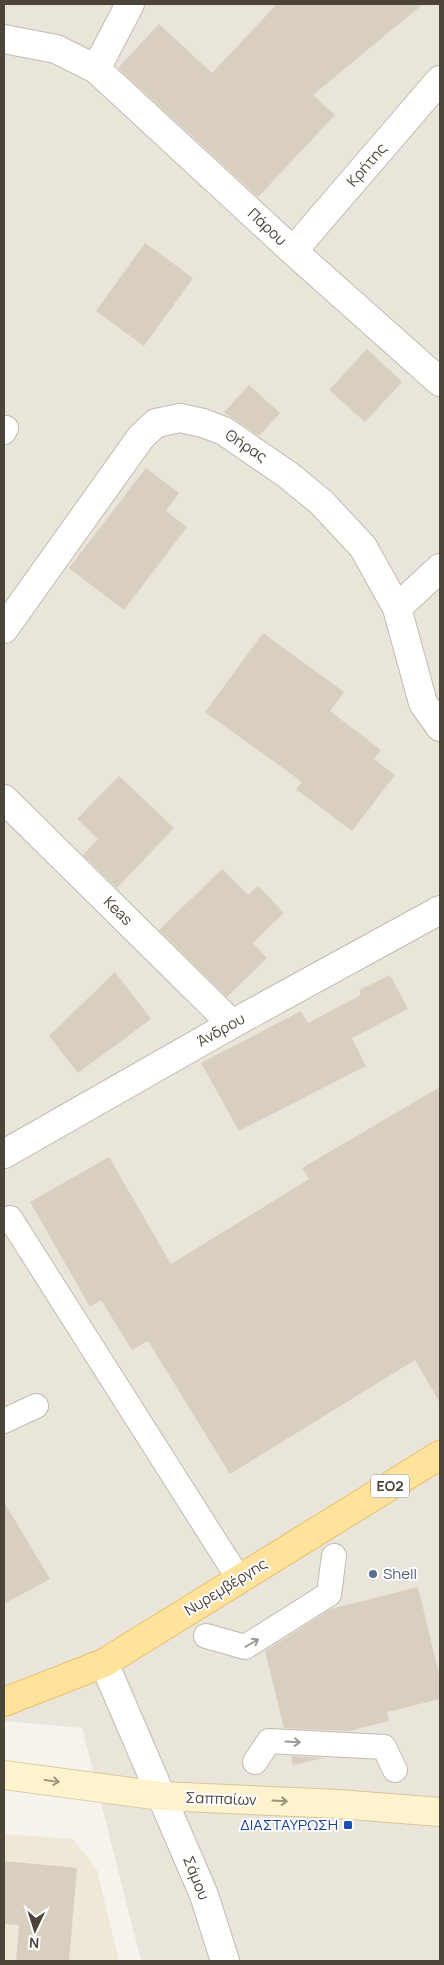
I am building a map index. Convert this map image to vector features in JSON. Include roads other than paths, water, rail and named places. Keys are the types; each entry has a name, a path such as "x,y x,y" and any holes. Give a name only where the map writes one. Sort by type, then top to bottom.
{"main road":[{"name":"Νυρεμβέργης","path":"4,1702 104,1663 440,1455"}],"street":[{"path":"96,69 130,4"},
{"name":"Πάρου","path":"4,39 56,49 96,69 293,251 440,382"},
{"name":"Κρήτης","path":"293,251 440,80"},
{"name":"Θήρας","path":"4,629 141,436 156,423 180,418 224,431 288,475 322,502 363,547 397,608 423,703 440,727"},
{"path":"397,608 440,568"},
{"name":"Keas","path":"4,799 232,1024"},
{"name":"Άνδρου","path":"4,1154 232,1024 440,910"},
{"name":"Σάμου","path":"104,1663 204,1895 225,1961"},
{"name":"Σαππαίων","path":"4,1775 161,1796 338,1804 440,1812"}],"lane":[{"path":"10,1218 240,1579"},
{"path":"4,1421 36,1406"},
{"path":"206,1636 245,1647 254,1642 330,1594 334,1556"},
{"path":"255,1762 269,1741 384,1747 395,1770"}],"place":[{"name":"Shell","path":"373,1574"},
{"name":"ΔΙΑΣΤΑΥΡΩΣΗ","path":"348,1825"}]}
